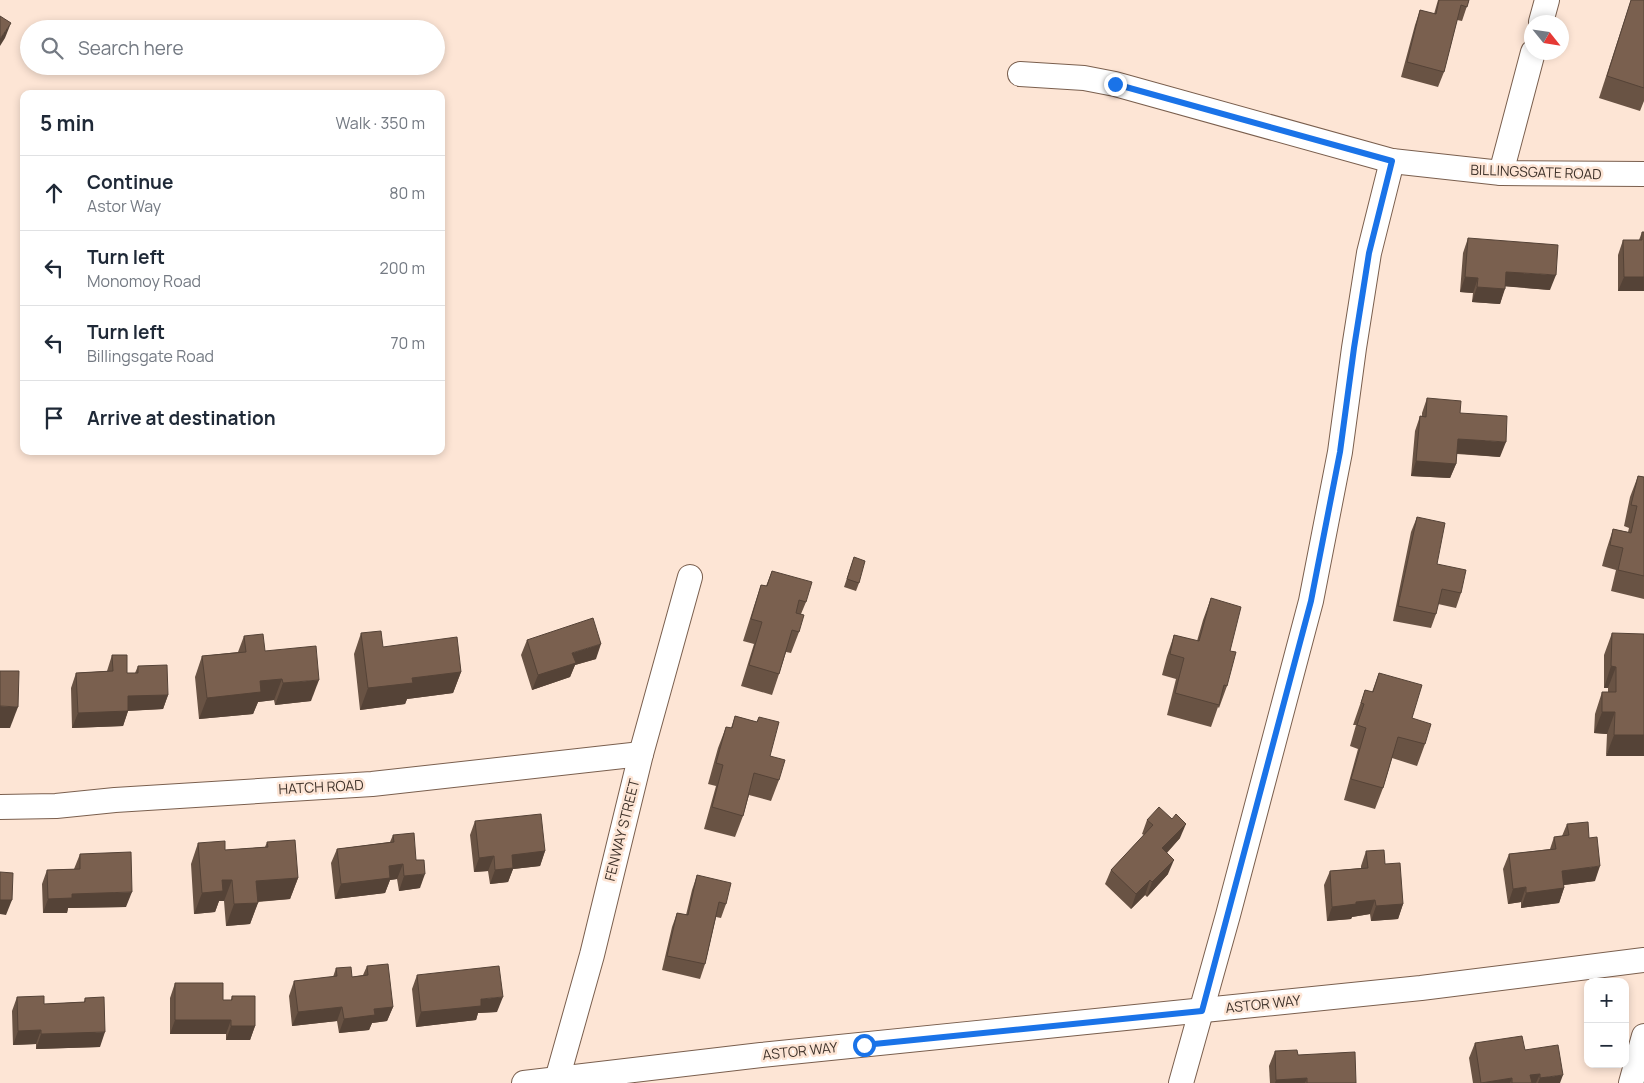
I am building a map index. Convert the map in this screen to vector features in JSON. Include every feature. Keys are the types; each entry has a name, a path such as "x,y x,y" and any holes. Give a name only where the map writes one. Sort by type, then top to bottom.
{"street":[{"path":"1543,15 1547,0"},
{"path":"1501,173 1531,60"},
{"name":"BILLINGSGATE ROAD","path":"1020,74 1084,78 1115,84 1392,161 1501,173 1644,174"},
{"path":"1181,1083 1202,1011 1311,601 1340,452 1369,253 1392,161"},
{"name":"FENWAY STREET","path":"556,1081 592,955 640,754 690,577"},
{"name":"HATCH ROAD","path":"0,807 56,806 115,800 372,784 640,754"},
{"name":"ASTOR WAY","path":"524,1083 556,1081 761,1055 1421,988 1644,960"},
{"path":"1630,1083 1644,1036"}],"building":[{"path":"1439,0 1469,0 1467,7 1461,5 1444,72 1407,62 1420,10 1436,14"},
{"path":"1631,0 1644,0 1644,88 1607,76"},
{"path":"0,16 11,23 0,39"},
{"path":"1642,232 1644,232 1644,277 1624,277 1623,240 1642,240"},
{"path":"1468,238 1558,245 1556,275 1506,272 1505,289 1477,287 1478,278 1465,277"},
{"path":"1427,398 1461,401 1460,413 1507,416 1506,442 1458,439 1456,464 1416,461 1420,416 1426,417"},
{"path":"1638,476 1644,477 1644,576 1618,570 1623,548 1610,545 1613,529 1631,533 1637,506 1631,505"},
{"path":"1417,517 1445,523 1437,564 1466,570 1461,593 1442,589 1436,614 1398,606"},
{"path":"854,557 865,561 859,583 847,579"},
{"path":"772,571 812,582 806,602 799,600 796,613 804,615 799,632 792,630 779,674 749,665 762,622 751,619 761,585 767,586"},
{"path":"1211,598 1241,607 1230,651 1236,652 1227,686 1224,685 1219,705 1175,693 1184,658 1170,654 1174,635 1199,641"},
{"path":"593,618 601,644 572,653 576,663 538,675 527,640"},
{"path":"381,631 383,647 457,637 461,672 412,678 413,683 368,688 361,633"},
{"path":"1612,633 1644,634 1644,735 1614,735 1615,712 1602,712 1602,692 1616,692 1616,667 1611,666"},
{"path":"263,634 265,651 316,646 319,680 283,683 282,679 260,681 261,692 207,698 202,656 246,652 244,636"},
{"path":"112,655 127,655 127,673 138,673 138,666 167,665 168,695 128,696 128,711 78,713 76,673 113,671"},
{"path":"0,671 19,671 18,707 0,706"},
{"path":"1379,673 1422,685 1412,718 1431,724 1425,744 1398,737 1383,788 1351,779 1366,728 1357,725 1364,704 1361,703 1365,690 1373,692"},
{"path":"735,716 757,722 759,717 779,722 770,756 785,760 779,780 754,773 743,816 712,807 723,765 716,763 726,727 732,728"},
{"path":"1159,807 1172,819 1176,814 1186,824 1162,848 1174,860 1152,882 1150,880 1136,894 1111,870 1153,825 1147,820"},
{"path":"541,814 545,851 512,855 513,868 495,870 494,856 479,858 475,821"},
{"path":"1588,822 1589,838 1597,837 1600,866 1562,871 1564,888 1526,893 1526,887 1513,889 1509,854 1556,849 1554,837 1569,835 1567,824"},
{"path":"414,833 416,860 424,860 425,874 404,876 403,864 389,866 390,878 341,884 337,849 394,842 393,835"},
{"path":"295,840 298,878 256,881 258,903 234,904 232,880 222,880 223,891 202,893 198,843 225,841 225,850 268,847 267,842"},
{"path":"1384,850 1385,864 1400,863 1403,904 1376,906 1375,900 1332,907 1330,871 1368,868 1366,851"},
{"path":"131,852 132,892 72,894 72,898 48,899 47,870 80,869 80,854"},
{"path":"0,872 13,873 12,900 0,900"},
{"path":"697,875 731,883 726,904 719,902 705,964 667,956 677,913 688,915"},
{"path":"388,964 393,1007 374,1009 375,1015 344,1019 342,1007 298,1012 294,981 337,976 336,968 351,967 352,977 368,975 367,966"},
{"path":"499,966 503,997 481,999 481,1006 421,1012 417,975"},
{"path":"175,983 223,983 223,1000 232,1000 232,996 255,996 255,1026 231,1026 231,1020 175,1020"},
{"path":"44,996 44,1004 85,1002 85,998 104,997 105,1032 41,1034 41,1030 18,1031 17,997"},
{"path":"1522,1036 1525,1050 1558,1045 1563,1075 1540,1078 1540,1074 1530,1075 1532,1083 1512,1083 1512,1078 1481,1083 1475,1043"},
{"path":"1297,1050 1298,1055 1355,1052 1356,1083 1307,1083 1307,1078 1276,1080 1275,1051"}],"route":[{"path":"864,1045 1202,1011 1311,601 1340,452 1369,253 1392,161 1115,84"}]}
